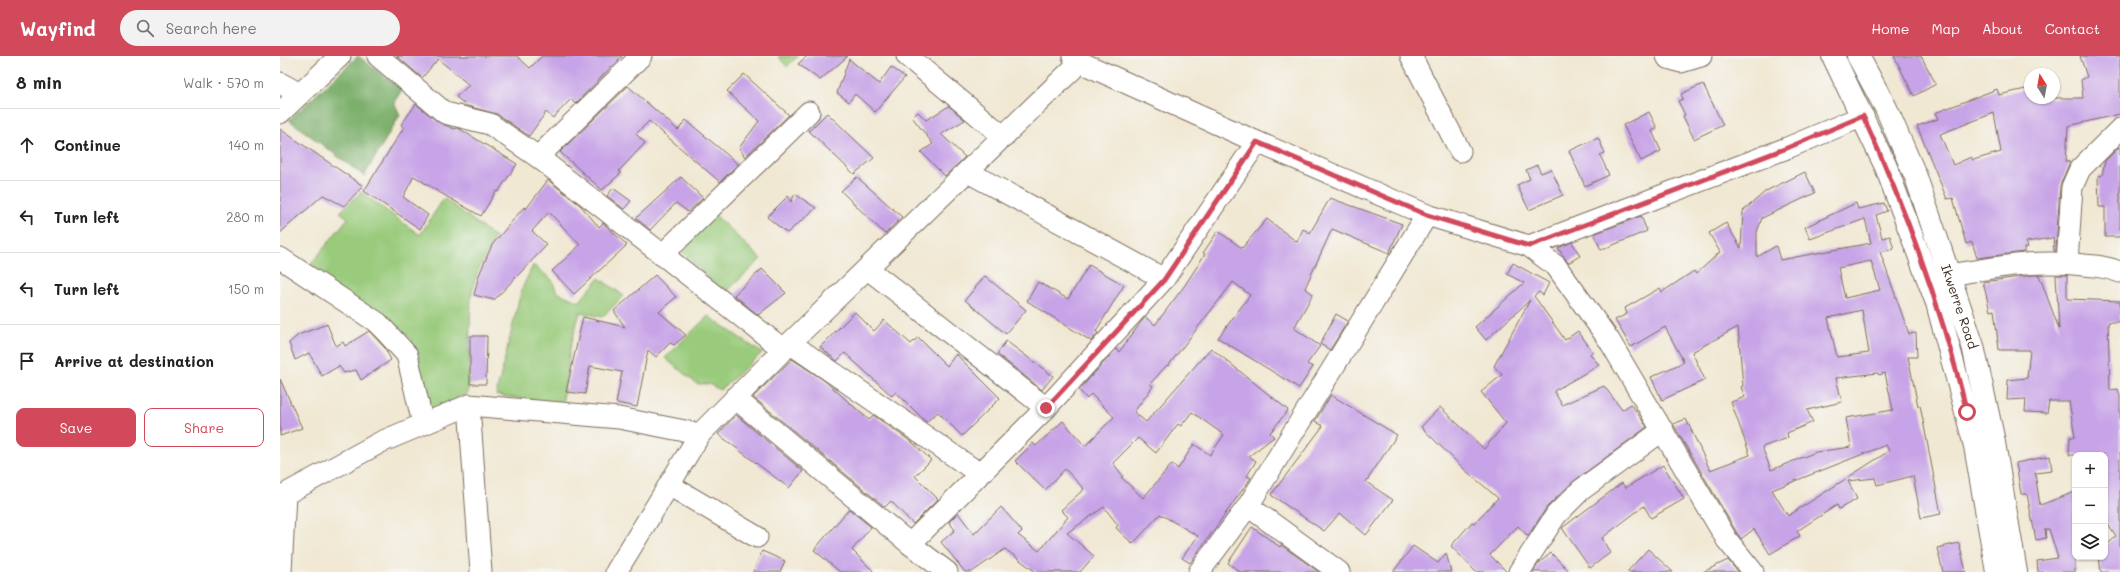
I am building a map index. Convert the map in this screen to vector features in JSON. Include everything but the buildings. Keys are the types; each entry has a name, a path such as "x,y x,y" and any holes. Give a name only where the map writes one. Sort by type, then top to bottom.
{"main road":[{"path":"1833,56 1863,116 1886,167 1937,303 1975,446 1989,518 1997,572"},
{"name":"Ikwerre Road","path":"1858,56 1886,108 1916,177 1973,346 1993,437 2016,572"}],"street":[{"path":"280,113 340,56"},
{"path":"378,56 445,113 490,124 538,157 662,255 787,347 980,474"},
{"path":"538,157 641,56"},
{"path":"907,56 1004,137"},
{"path":"1411,56 1460,151"},
{"path":"1667,56 1668,58 1681,62 1701,56"},
{"path":"621,571 669,485 700,434 787,347 1004,137 1077,59 1257,142 1427,215 1529,246 1556,266 1609,340 1727,540 1753,572"},
{"path":"280,83 300,94"},
{"path":"662,255 809,112"},
{"path":"1529,246 1787,148 1863,116"},
{"path":"2067,263 2072,187 2080,168 2120,129"},
{"path":"910,544 1046,408 1164,280 1257,142"},
{"path":"968,172 1164,280"},
{"path":"1202,571 1248,506 1427,215"},
{"path":"280,258 378,323 407,355 423,424"},
{"path":"1950,275 2016,264 2067,263 2110,268 2120,272"},
{"path":"868,269 1046,408"},
{"path":"735,398 910,544 947,572"},
{"path":"469,405 481,572"},
{"path":"281,572 283,495 381,442 469,405 619,418 700,434"},
{"path":"1519,572 1556,515 1576,495 1663,430"},
{"path":"669,485 757,537"},
{"path":"1248,506 1339,572"}],"green space":[{"path":"358,56 402,90 394,102 400,115 364,176 289,120"},
{"path":"778,56 798,56 787,67"},
{"path":"361,192 420,235 444,198 495,237 477,273 471,296 468,393 428,412 412,341 407,335 307,269 348,218 340,212"},
{"path":"714,214 761,259 724,294 680,249"},
{"path":"533,265 552,280 557,292 579,302 599,278 624,296 602,317 580,312 570,349 562,405 496,395 521,291"},
{"path":"708,316 762,353 720,390 709,384 697,384 665,358"}],"route":[{"path":"1046,408 1164,280 1257,142 1427,215 1529,246 1787,148 1863,116 1886,167 1937,303 1967,412"}]}
